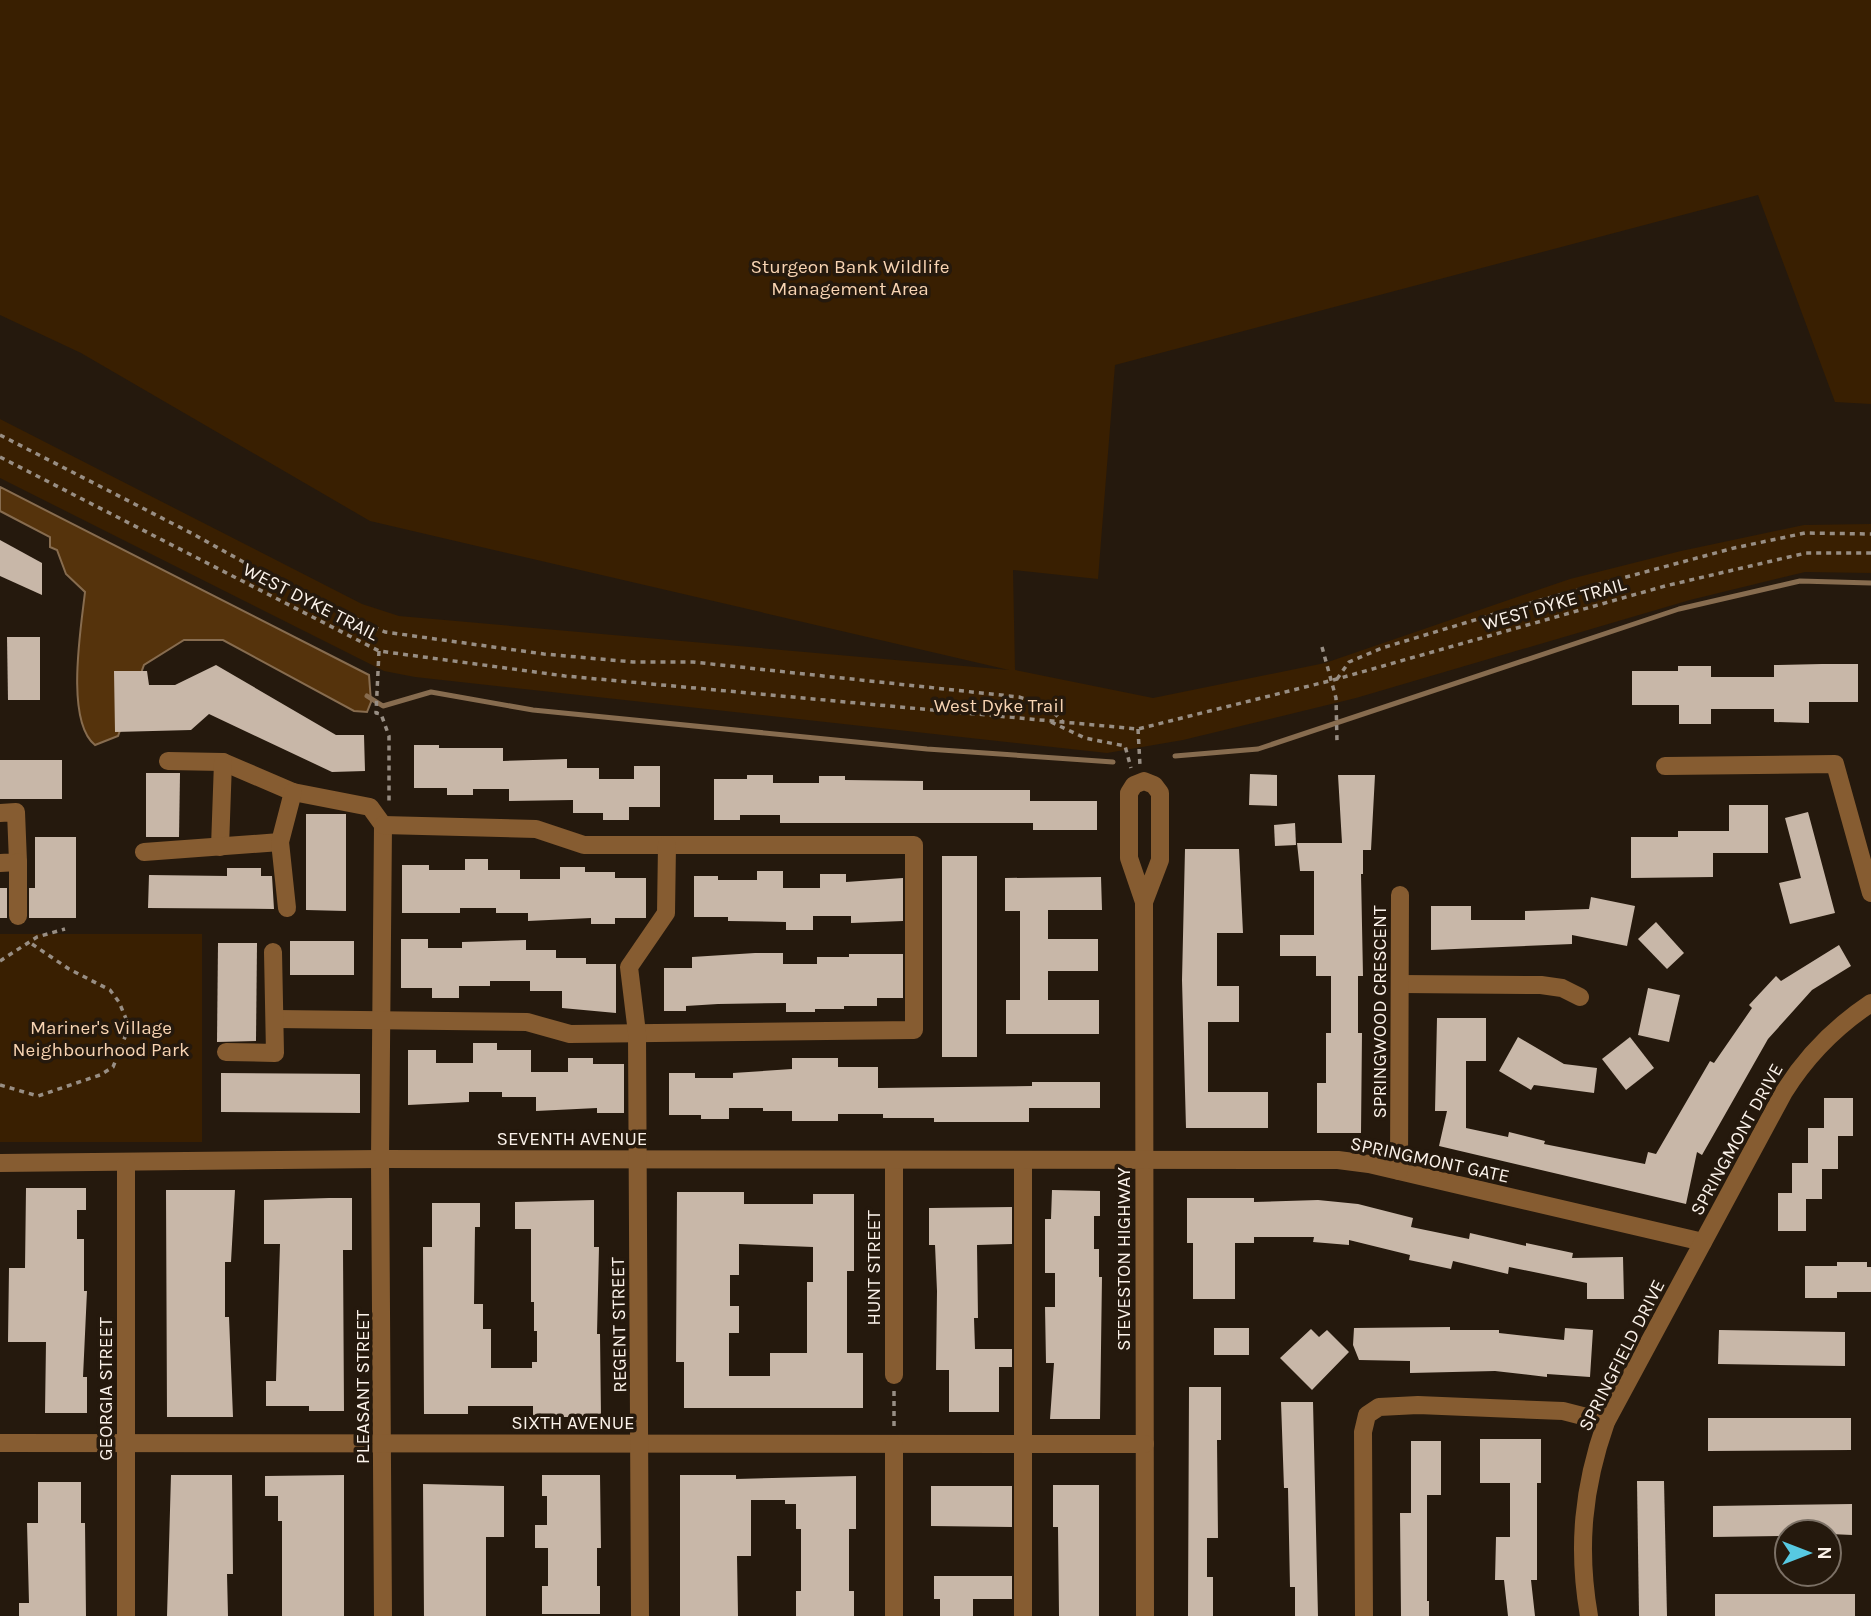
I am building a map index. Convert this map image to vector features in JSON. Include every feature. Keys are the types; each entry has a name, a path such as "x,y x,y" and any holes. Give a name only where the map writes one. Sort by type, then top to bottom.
{"street":[{"path":"168,761 223,762 293,792 370,807 386,825 536,829 584,845 914,845 914,1030 570,1034 527,1022 276,1019"},
{"path":"220,847 223,762"},
{"path":"1665,766 1835,764 1871,893"},
{"name":"STEVESTON HIGHWAY","path":"1143,902 1160,860 1160,793 1154,785 1143,781 1134,785 1129,793 1129,858 1143,902 1145,1616"},
{"path":"287,908 280,842 293,792"},
{"path":"0,813 16,812 9,862 18,916"},
{"name":"PLEASANT STREET","path":"383,1616 384,1444 380,1159 386,825"},
{"path":"144,852 280,842"},
{"name":"REGENT STREET","path":"640,1616 637,1033 629,967 666,913 667,845"},
{"name":"SPRINGWOOD CRESCENT","path":"1399,1171 1401,895"},
{"path":"226,1052 275,1053 273,952"},
{"path":"1401,984 1541,985 1562,988 1580,997"},
{"name":"SPRINGMONT DRIVE","path":"1703,1242 1799,1069 1827,1036 1871,1003"},
{"name":"SEVENTH AVENUE","path":"0,1163 380,1159 1143,1161"},
{"name":"HUNT STREET","path":"894,1160 894,1375"},
{"name":"SPRINGMONT GATE","path":"1143,1161 1338,1160 1399,1171 1703,1242"},
{"path":"1023,1161 1023,1616"},
{"name":"GEORGIA STREET","path":"126,1163 126,1616"},
{"name":"SPRINGFIELD DRIVE","path":"1589,1616 1584,1587 1581,1531 1589,1473 1606,1422 1703,1242"},
{"path":"1364,1616 1363,1432 1367,1415 1380,1407 1418,1405 1563,1411 1606,1422"},
{"name":"SIXTH AVENUE","path":"0,1443 1145,1444"},
{"path":"894,1445 894,1616"}],"path":[{"path":"0,435 193,534 303,595 385,632 544,654 633,662 692,662 1019,697 1046,705 1063,722"},
{"name":"WEST DYKE TRAIL","path":"0,457 379,651 565,676 1138,729 1337,679 1665,586 1806,553 1871,553"},
{"path":"1337,679 1349,662 1382,648 1688,559 1805,533 1871,534"},
{"path":"1322,647 1331,680 1337,742"},
{"path":"379,651 376,669 376,713 381,714 389,736 386,825"},
{"path":"1049,721 1085,738 1125,746 1131,769"},
{"path":"1138,729 1140,766"},
{"path":"0,961 29,942 65,929"},
{"path":"0,1085 38,1096 100,1075 113,1067 125,1037 127,1021 110,990 69,969 29,942"},
{"path":"894,1375 894,1445"}],"green space":[{"name":"Sturgeon Bank Wildlife Management Area","path":"0,0 1871,0 1871,404 1835,402 1758,195 1115,365 1098,579 1013,570 1015,670 1153,698 1325,663 1570,579 1681,551 1804,525 1871,524 1871,573 1805,572 1690,600 1356,698 1183,740 1107,753 415,677 384,671 0,478 0,419 362,604 399,616 1009,670 370,521 81,353 0,315"},
{"name":"Mariner's Village Neighbourhood Park","path":"0,934 202,934 202,1142 0,1142"}],"shaded area":[{"path":"0,487 369,675 371,702 367,712 354,711 223,640 184,640 144,665 118,736 95,745 86,733 80,716 78,696 78,650 85,592 66,574 57,550 50,547 50,537 0,511"}],"building":[{"path":"0,540 42,563 42,595 0,576"},
{"path":"7,637 40,637 40,700 8,700"},
{"path":"1858,664 1858,702 1809,702 1809,723 1774,722 1774,709 1711,709 1711,724 1679,724 1679,705 1632,705 1632,671 1678,671 1678,666 1711,666 1711,677 1774,677 1774,665"},
{"path":"216,665 336,735 364,735 365,771 332,772 209,714 191,730 115,732 114,671 147,671 149,685 175,685"},
{"path":"414,745 439,745 439,748 503,748 503,761 567,759 567,768 599,768 599,779 634,779 634,766 660,766 660,807 629,807 629,820 603,820 603,813 573,813 573,800 509,801 509,789 473,789 473,795 447,795 447,788 414,788"},
{"path":"0,760 62,760 62,799 0,799"},
{"path":"146,773 180,773 179,837 146,837"},
{"path":"1250,774 1277,775 1277,806 1249,805"},
{"path":"747,775 773,775 773,783 819,783 819,776 845,776 845,780 923,781 923,790 1030,790 1030,801 1097,801 1097,830 1033,830 1033,823 780,823 780,815 740,815 740,820 714,820 714,779 747,779"},
{"path":"1338,775 1375,775 1371,850 1363,850 1361,874 1363,976 1358,976 1358,1033 1362,1033 1361,1133 1317,1133 1317,1083 1326,1083 1326,1033 1331,1033 1331,976 1316,976 1316,956 1280,956 1280,935 1314,935 1314,871 1300,871 1297,843 1342,843"},
{"path":"1729,805 1768,805 1768,853 1713,853 1713,877 1631,878 1631,837 1678,837 1678,831 1729,831"},
{"path":"1808,812 1835,913 1790,924 1779,883 1801,878 1785,818"},
{"path":"306,814 346,814 346,911 306,910"},
{"path":"1295,823 1296,845 1275,846 1274,825"},
{"path":"35,837 76,837 76,918 29,918 29,888 35,888"},
{"path":"1185,849 1239,849 1243,933 1217,933 1217,986 1239,986 1239,1022 1208,1022 1208,1092 1268,1092 1268,1128 1186,1128 1182,980"},
{"path":"942,856 977,856 977,1057 942,1057"},
{"path":"465,859 488,859 488,870 520,870 520,879 560,879 560,867 585,867 585,872 615,872 615,878 646,878 646,918 615,918 615,924 591,924 591,918 528,921 528,913 496,913 496,908 460,908 460,913 402,913 402,865 429,865 429,870 465,870"},
{"path":"227,868 261,868 261,876 272,876 274,909 148,908 149,875 227,876"},
{"path":"757,871 783,871 783,888 820,888 820,874 846,874 846,882 903,878 903,921 851,923 851,916 813,916 813,930 786,930 786,922 728,921 728,917 694,917 694,876 718,876 718,880 757,880"},
{"path":"1101,877 1102,910 1048,910 1048,939 1098,939 1098,971 1048,971 1048,1000 1099,1000 1099,1034 1006,1034 1006,1000 1020,1000 1020,911 1005,911 1005,878"},
{"path":"0,888 7,888 7,918 0,918"},
{"path":"1591,897 1635,906 1627,946 1572,935 1572,944 1431,950 1431,906 1471,906 1471,920 1525,920 1525,911 1589,909"},
{"path":"1656,922 1684,953 1667,969 1638,939"},
{"path":"401,939 428,939 428,948 462,948 462,942 526,940 526,950 556,950 556,958 586,958 586,964 616,964 616,1013 562,1008 562,991 530,991 530,981 490,981 490,986 459,986 459,998 432,998 432,988 401,988"},
{"path":"290,941 354,941 354,975 290,975"},
{"path":"218,943 257,943 256,1041 217,1042"},
{"path":"1839,945 1851,966 1812,990 1768,1039 1702,1155 1697,1152 1686,1204 1439,1146 1447,1111 1435,1111 1437,1018 1486,1018 1486,1061 1466,1061 1466,1128 1508,1137 1509,1132 1545,1141 1544,1144 1645,1164 1648,1152 1656,1154 1710,1061 1714,1063 1752,1008 1749,1005 1776,976 1781,981"},
{"path":"783,953 783,964 817,964 817,957 849,957 849,954 903,954 903,998 877,998 877,1006 844,1006 844,1009 815,1009 815,1012 786,1012 786,1003 686,1006 686,1011 664,1011 664,968 692,968 692,957"},
{"path":"1648,988 1680,995 1669,1042 1638,1035"},
{"path":"1518,1037 1564,1064 1597,1068 1594,1093 1534,1085 1531,1090 1499,1071"},
{"path":"1630,1037 1654,1068 1626,1090 1602,1059"},
{"path":"473,1043 497,1043 497,1050 531,1050 531,1072 568,1072 568,1058 593,1058 593,1064 624,1064 624,1113 597,1113 597,1108 536,1111 536,1097 502,1097 502,1092 469,1092 469,1102 408,1105 408,1050 436,1050 436,1063 473,1063"},
{"path":"792,1058 838,1058 838,1067 878,1067 878,1088 1032,1086 1032,1082 1100,1082 1100,1108 1029,1108 1029,1122 934,1122 934,1118 883,1118 883,1114 838,1114 838,1121 792,1121 792,1111 763,1111 763,1108 729,1108 729,1119 701,1119 701,1115 669,1115 669,1073 695,1073 695,1078 733,1078 733,1073 792,1069"},
{"path":"221,1073 360,1074 360,1113 221,1112"},
{"path":"1824,1098 1853,1098 1853,1136 1838,1136 1838,1169 1822,1169 1822,1199 1806,1199 1806,1231 1778,1231 1778,1193 1792,1193 1792,1163 1808,1163 1808,1128 1824,1128"},
{"path":"26,1188 86,1188 86,1210 77,1210 77,1239 84,1239 84,1291 87,1291 83,1377 87,1377 87,1413 45,1413 46,1342 8,1342 9,1268 25,1268"},
{"path":"166,1190 235,1190 231,1262 225,1262 225,1317 229,1317 233,1417 167,1417"},
{"path":"1052,1190 1100,1191 1100,1216 1094,1216 1094,1249 1099,1249 1099,1277 1102,1277 1100,1419 1050,1419 1054,1363 1046,1363 1045,1307 1055,1307 1055,1273 1045,1273 1045,1219 1051,1219"},
{"path":"677,1192 744,1192 744,1204 813,1204 813,1194 854,1194 854,1271 847,1271 847,1353 863,1353 863,1408 684,1408 684,1362 676,1362","holes":["739,1244 813,1247 813,1282 807,1282 807,1353 770,1353 770,1376 729,1376 729,1333 739,1333 739,1306 730,1306 730,1275 739,1275"]},
{"path":"352,1198 352,1250 343,1250 344,1411 309,1411 309,1406 266,1406 266,1381 276,1381 280,1244 264,1244 264,1200"},
{"path":"1187,1198 1254,1198 1254,1202 1318,1200 1358,1204 1413,1218 1411,1227 1469,1239 1470,1233 1526,1246 1526,1243 1573,1253 1572,1258 1623,1257 1624,1299 1587,1299 1587,1283 1509,1267 1508,1274 1453,1261 1451,1269 1409,1260 1410,1255 1349,1240 1349,1245 1313,1242 1314,1237 1254,1237 1254,1243 1235,1243 1235,1299 1193,1299 1193,1243 1187,1243"},
{"path":"594,1200 594,1247 599,1247 597,1334 600,1334 601,1417 533,1417 533,1406 468,1406 468,1414 424,1414 423,1247 432,1247 432,1203 480,1203 480,1227 475,1227 474,1304 483,1304 483,1329 491,1329 491,1368 532,1368 532,1362 537,1362 537,1331 534,1331 534,1302 531,1302 531,1229 515,1229 515,1202"},
{"path":"1012,1207 1012,1244 977,1245 978,1318 974,1318 975,1349 1012,1349 1012,1367 999,1367 999,1412 949,1412 949,1370 936,1370 937,1291 935,1245 929,1245 929,1208"},
{"path":"1837,1262 1867,1262 1867,1267 1871,1267 1871,1292 1837,1292 1837,1298 1805,1298 1805,1266 1837,1266"},
{"path":"1450,1327 1450,1330 1499,1330 1499,1333 1564,1340 1565,1328 1593,1330 1590,1377 1547,1374 1547,1377 1495,1371 1410,1373 1410,1361 1359,1360 1353,1345 1354,1328"},
{"path":"1214,1328 1249,1328 1249,1355 1214,1355"},
{"path":"1311,1329 1319,1337 1327,1330 1349,1352 1312,1390 1280,1358"},
{"path":"1719,1330 1845,1332 1845,1366 1718,1364"},
{"path":"1189,1387 1221,1387 1221,1440 1217,1440 1218,1538 1207,1538 1207,1577 1213,1577 1213,1616 1188,1616"},
{"path":"1281,1402 1313,1402 1318,1616 1295,1616 1295,1587 1290,1587 1288,1488 1284,1488"},
{"path":"1708,1418 1851,1418 1851,1450 1708,1451"},
{"path":"1480,1439 1541,1439 1541,1483 1537,1483 1537,1580 1531,1580 1535,1616 1508,1616 1504,1580 1495,1580 1496,1537 1510,1537 1510,1483 1480,1483"},
{"path":"1411,1441 1441,1441 1441,1495 1427,1495 1429,1616 1401,1616 1400,1513 1411,1513"},
{"path":"171,1475 232,1475 233,1574 227,1574 228,1616 167,1616"},
{"path":"344,1475 344,1616 282,1616 282,1521 278,1521 278,1496 265,1496 265,1476"},
{"path":"542,1475 600,1475 601,1548 597,1548 597,1586 600,1586 600,1614 542,1614 542,1586 548,1586 548,1548 535,1548 535,1525 547,1525 547,1496 542,1496"},
{"path":"680,1475 736,1475 736,1479 856,1476 856,1529 849,1529 849,1591 854,1591 854,1616 796,1616 796,1591 801,1591 801,1529 796,1529 796,1504 785,1504 785,1500 751,1500 751,1556 737,1556 738,1616 680,1616"},
{"path":"1637,1481 1664,1481 1667,1616 1639,1616"},
{"path":"38,1482 81,1482 81,1523 85,1523 86,1616 19,1616 19,1603 29,1603 27,1523 38,1523"},
{"path":"423,1484 504,1486 504,1537 486,1537 486,1616 424,1616"},
{"path":"1053,1485 1099,1485 1099,1616 1059,1616 1058,1527 1053,1527"},
{"path":"931,1486 1012,1486 1012,1527 931,1526"},
{"path":"1852,1504 1852,1535 1843,1535 1843,1518 1773,1518 1773,1536 1713,1537 1713,1506"},
{"path":"934,1576 1012,1576 1012,1599 973,1599 973,1616 940,1616 940,1599 934,1599"},
{"path":"1715,1594 1855,1594 1855,1616 1715,1616"}],"waterway":[{"path":"1175,756 1258,749 1679,609 1800,581 1871,583"},
{"path":"367,696 383,706 431,692 533,710 927,749 1113,762"}],"park label":[{"name":"West Dyke Trail","path":"999,705"}]}
